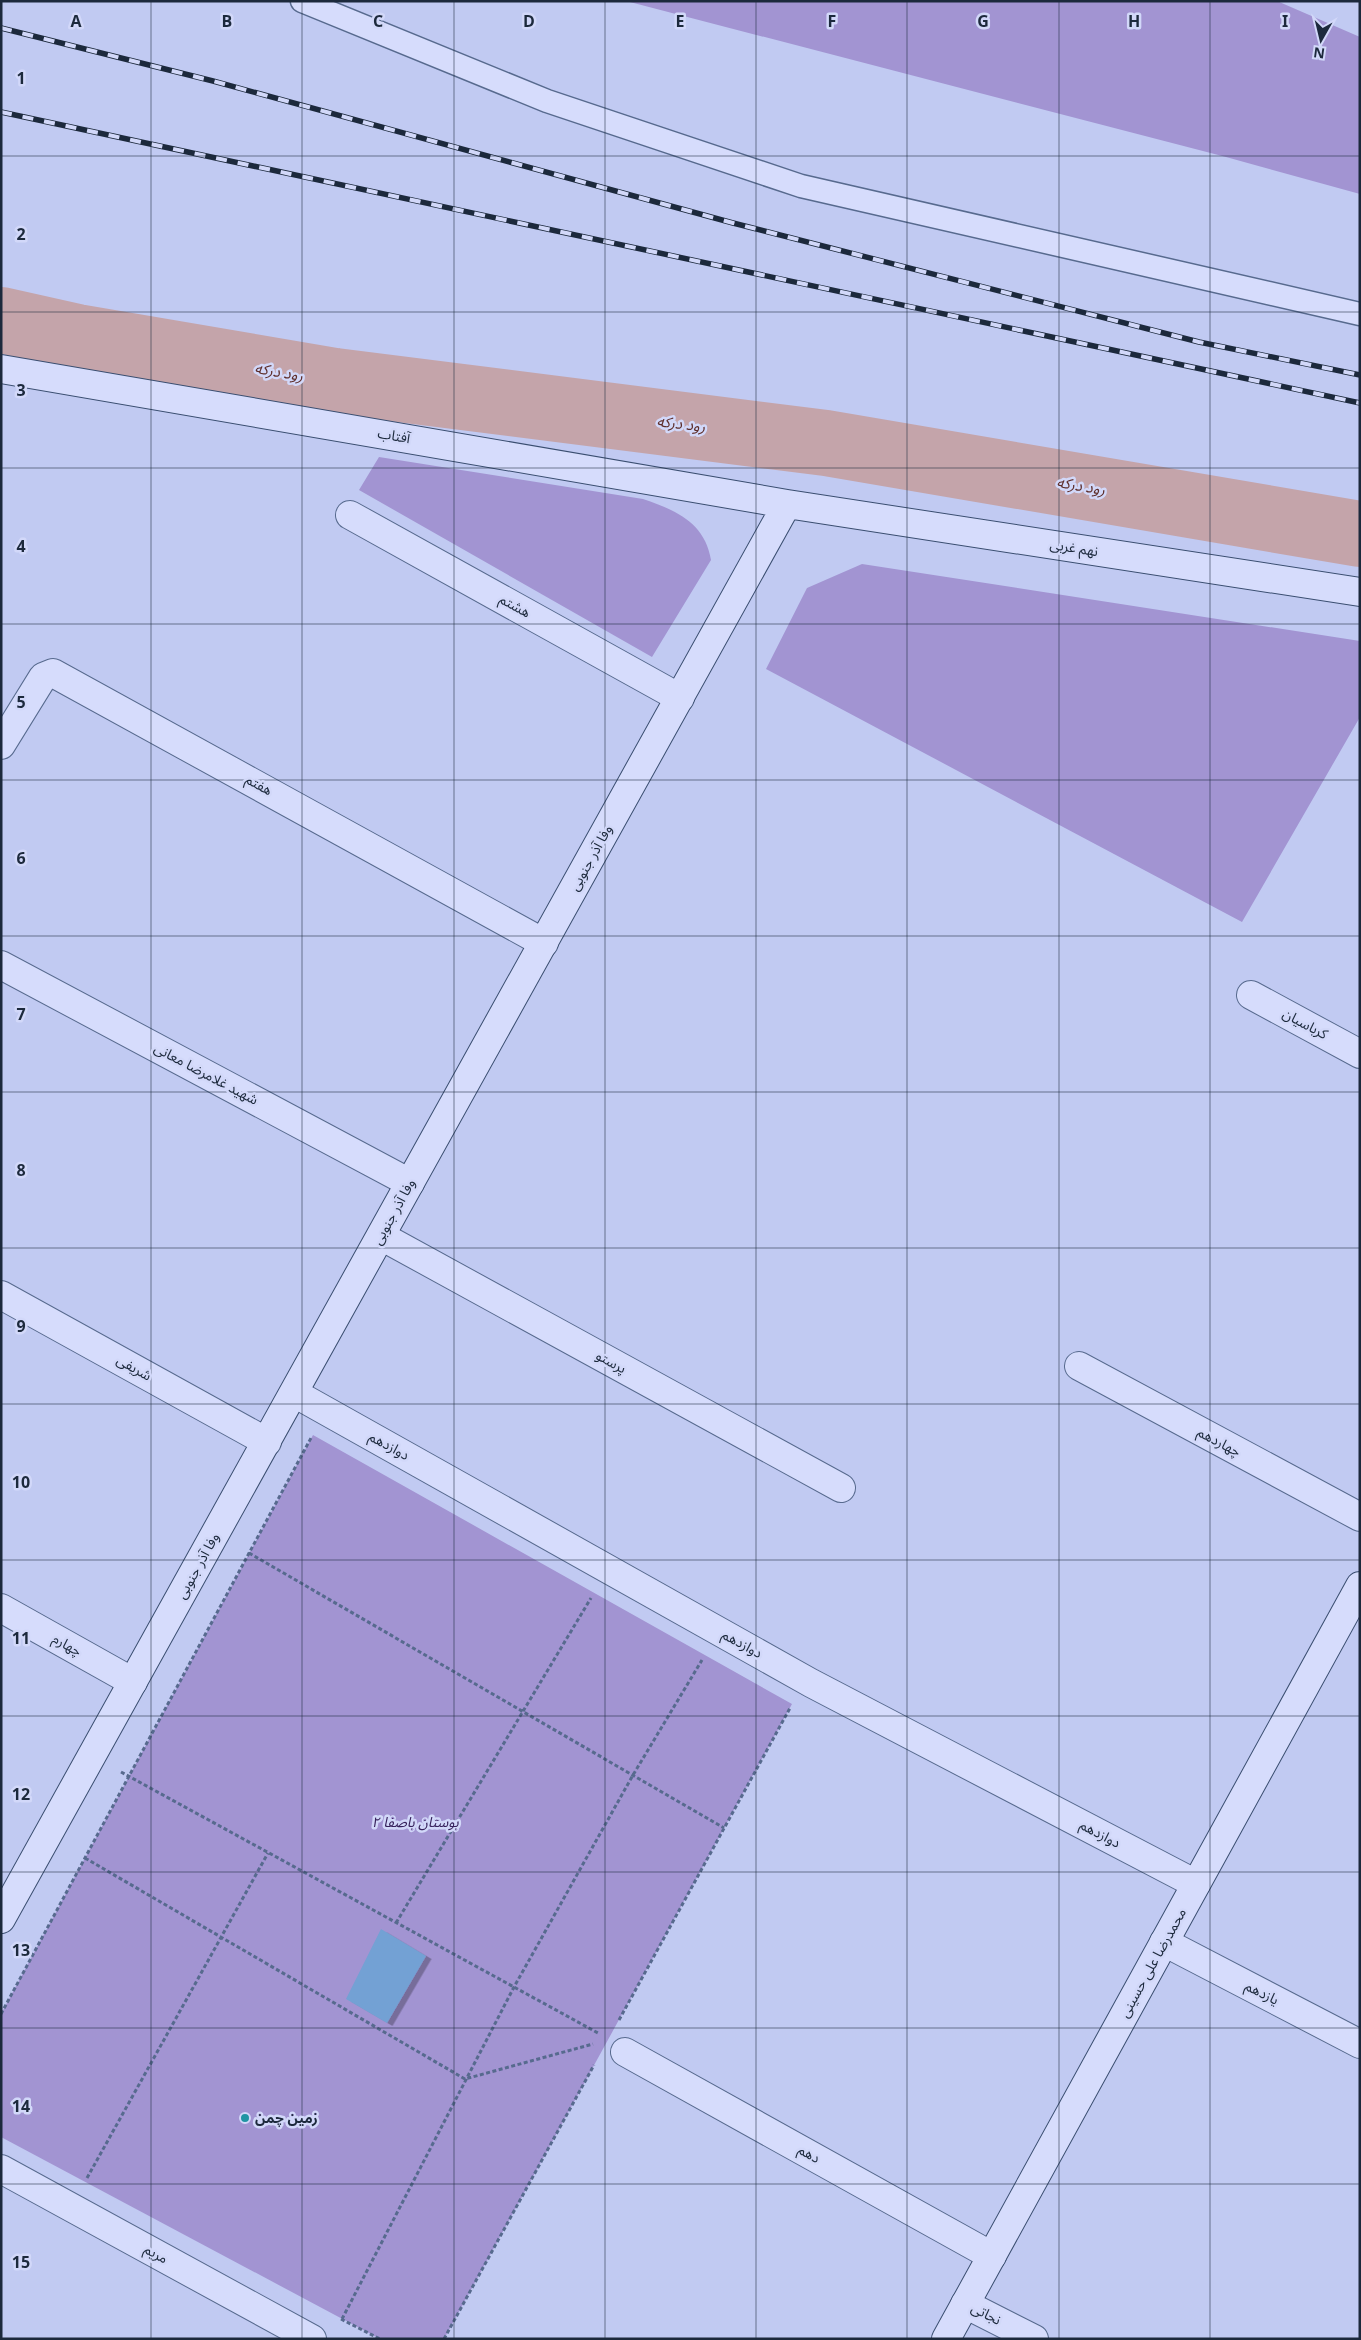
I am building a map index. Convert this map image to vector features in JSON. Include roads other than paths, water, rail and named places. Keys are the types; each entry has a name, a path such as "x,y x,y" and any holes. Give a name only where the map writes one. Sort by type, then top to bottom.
{"street":[{"name":"آفتاب","path":"1,369 787,504"},
{"name":"نهم غربی","path":"787,504 1360,592"},
{"name":"وفا آذر جنوبی","path":"1,1919 787,504"},
{"name":"هشتم","path":"350,515 680,698"},
{"name":"هفتم","path":"1,745 43,677 53,673 544,943"},
{"name":"شهید غلامرضا معانی","path":"1,965 410,1183"},
{"name":"کرباسیان","path":"1251,995 1360,1054"},
{"name":"پرستو","path":"381,1236 841,1488"},
{"name":"شریفی","path":"1,1294 267,1442"},
{"name":"چهاردهم","path":"1079,1366 1360,1517"},
{"name":"دوازدهم","path":"294,1393 811,1683 1196,1884"},
{"name":"محمدرضا علی حسینی","path":"946,2339 1359,1590"},
{"name":"چهارم","path":"1,1608 133,1682"},
{"name":"یازدهم","path":"1164,1942 1360,2044"},
{"name":"دهم","path":"612,2054 992,2256"},
{"name":"مریم","path":"1,2169 312,2339"},
{"name":"نجاتی","path":"965,2304 1034,2339"}],"lane":[{"path":"302,1 547,101 801,186 1360,314"}],"waterway":[{"name":"رود درکه","path":"1,320 77,337 335,381 826,443 1360,534"}],"railway":[{"path":"1,28 213,81 733,223 1199,342 1360,375"},
{"path":"1,112 1360,403"}],"place":[{"name":"زمین چمن","path":"245,2118"}],"park label":[{"name":"بوستان باصفا ۲","path":"415,1822"}]}
